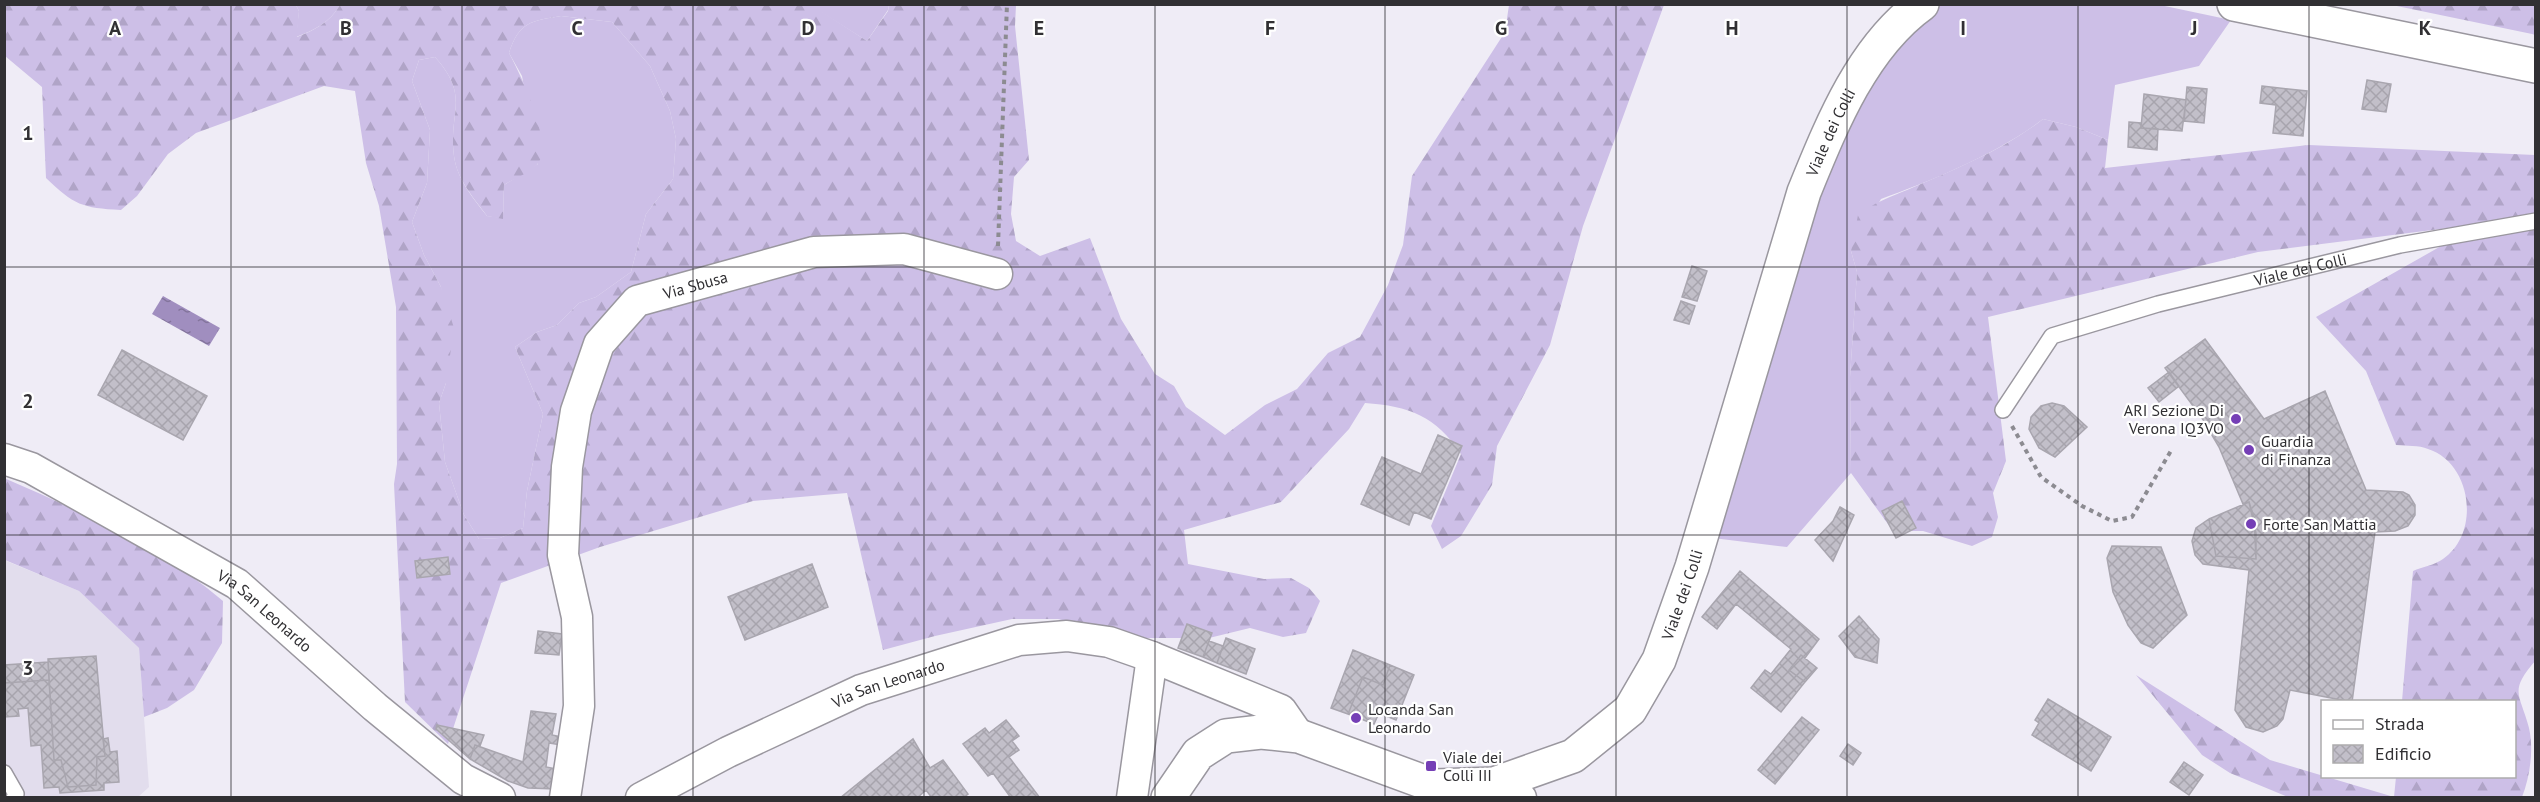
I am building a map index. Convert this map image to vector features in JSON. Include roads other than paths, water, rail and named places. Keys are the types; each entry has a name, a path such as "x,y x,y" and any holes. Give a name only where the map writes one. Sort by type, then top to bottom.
{"street":[{"name":"Viale dei Colli","path":"1168,798 1198,754 1226,736 1261,732 1299,736 1435,786 1508,791 1573,756 1630,710 1659,660 1692,567 1804,192 1826,138 1876,49 1906,16 1923,4"},
{"path":"2234,4 2535,66"},
{"name":"Via Sbusa","path":"565,798 579,706 577,617 563,555 567,467 576,411 599,344 638,301 814,252 904,249 997,274"},
{"name":"Via San Leonardo","path":"4,459 32,468 237,584 375,707 463,778 500,798"},
{"name":"Via San Leonardo","path":"641,798 728,752 861,690 1019,640 1067,636 1109,642 1152,657 1281,710 1299,736"},
{"path":"1132,798 1152,657"}],"lane":[{"name":"Viale dei Colli","path":"2003,410 2052,336 2158,304 2400,245 2535,221"},
{"path":"4,773 16,794 14,798"}],"water":[{"path":"163,296 220,328 209,346 152,314"}],"place":[{"name":"ARI Sezione Di Verona IQ3VO","path":"2236,419"},
{"name":"Guardia di Finanza","path":"2249,450"},
{"name":"Forte San Mattia","path":"2251,524"},
{"name":"Locanda San Leonardo","path":"1356,718"},
{"name":"Viale dei Colli III","path":"1431,766"}]}
